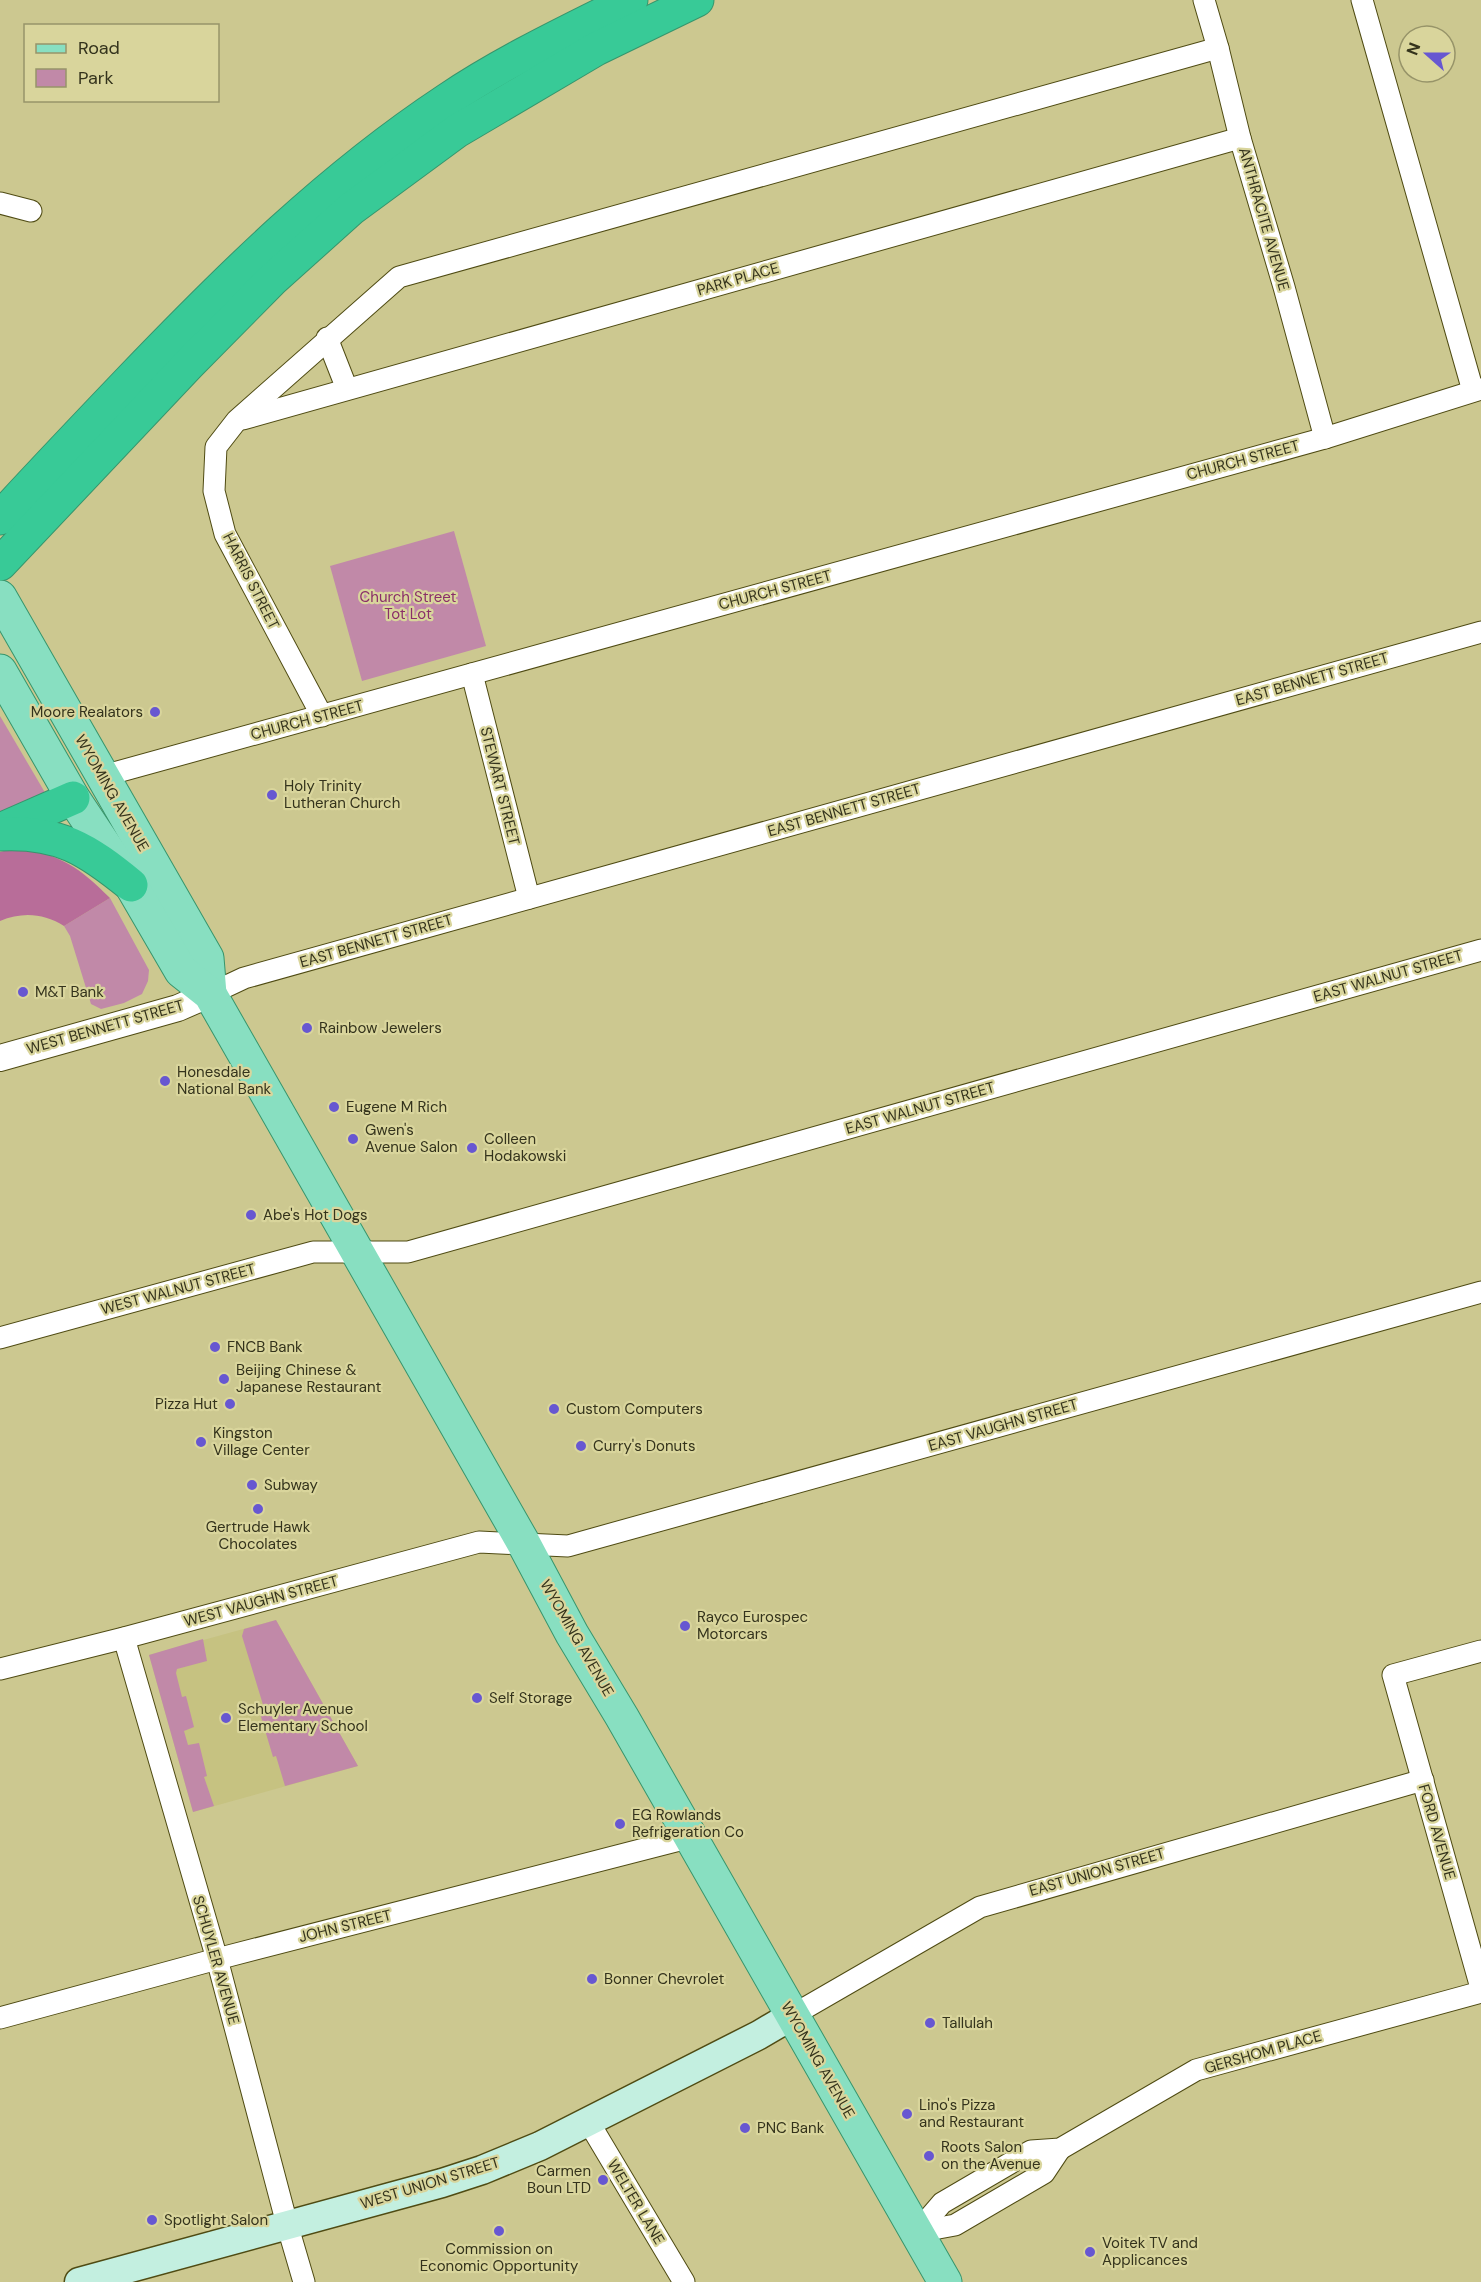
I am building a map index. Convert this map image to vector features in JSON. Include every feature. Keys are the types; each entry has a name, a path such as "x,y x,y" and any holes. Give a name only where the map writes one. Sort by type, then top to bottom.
{"highway":[{"path":"11,506 208,299 286,224 357,166 448,99 530,51 631,0"},
{"path":"0,564 258,295 351,209 457,131 596,49 697,0"},
{"path":"0,832 73,798"},
{"path":"0,832 48,836 76,846 101,861 131,885"}],"main road":[{"name":"WYOMING AVENUE","path":"0,597 207,958 210,994"},
{"name":"WYOMING AVENUE","path":"0,671 73,798 131,885 181,971 210,994 524,1544 572,1634 691,1837 945,2282"},
{"name":"CHURCH STREET","path":"73,798 103,777"},
{"name":"WEST UNION STREET","path":"79,2282 442,2183 482,2170 540,2146 759,2035 793,2015"}],"street":[{"name":"ANTHRACITE AVENUE","path":"1204,0 1240,138 1325,438"},
{"path":"1362,0 1477,390"},
{"name":"HARRIS STREET","path":"322,716 225,534 214,491 216,447 237,420 399,277 1218,48"},
{"name":"PARK PLACE","path":"237,420 1240,138"},
{"path":"0,203 31,211"},
{"path":"327,339 348,389"},
{"name":"CHURCH STREET","path":"103,777 1325,438 1477,390"},
{"name":"EAST BENNETT STREET","path":"210,994 244,978 1481,632"},
{"name":"STEWART STREET","path":"471,674 529,898"},
{"name":"EAST WALNUT STREET","path":"357,1253 408,1252 1481,950"},
{"name":"WEST BENNETT STREET","path":"0,1058 178,1008 210,994"},
{"name":"WEST WALNUT STREET","path":"0,1338 313,1252 357,1253"},
{"name":"EAST VAUGHN STREET","path":"524,1544 568,1546 1481,1292"},
{"name":"WEST VAUGHN STREET","path":"0,1669 124,1638 479,1542 524,1544"},
{"name":"SCHUYLER AVENUE","path":"124,1638 217,1959 304,2282"},
{"name":"FORD AVENUE","path":"1481,1652 1394,1675 1481,1990"},
{"name":"EAST UNION STREET","path":"793,2015 980,1907 1423,1780"},
{"name":"JOHN STREET","path":"0,2018 217,1959 691,1837"},
{"name":"GERSHOM PLACE","path":"917,2232 942,2203 1031,2151 1060,2149 1184,2076 1202,2068 1481,1990"},
{"name":"WELTER LANE","path":"588,2121 684,2282"}],"shaded area":[{"path":"19,847 47,854 69,864 89,878 110,898 64,926 48,918 32,915 16,916 0,921 0,852"},
{"path":"276,1620 358,1766 193,1812 149,1655"}],"green space":[{"name":"Church Street Tot Lot","path":"454,531 486,646 362,681 330,566"},
{"path":"0,716 47,796 0,817"},
{"path":"110,898 149,970 148,981 142,994 124,1003 101,1009 91,1004 70,936 64,926"},
{"path":"276,1620 358,1766 285,1786 276,1756 273,1757 259,1710 264,1708 242,1636 244,1629"},
{"path":"203,1639 207,1661 177,1669 176,1673 182,1697 186,1696 194,1727 184,1731 188,1745 199,1743 207,1776 204,1777 214,1806 193,1812 149,1655"}],"place":[{"name":"Moore Realators","path":"155,712"},
{"name":"Holy Trinity Lutheran Church","path":"272,795"},
{"name":"M&T Bank","path":"23,992"},
{"name":"Rainbow Jewelers","path":"307,1028"},
{"name":"Honesdale National Bank","path":"165,1081"},
{"name":"Eugene M Rich","path":"334,1107"},
{"name":"Gwen's Avenue Salon","path":"353,1139"},
{"name":"Colleen Hodakowski","path":"472,1148"},
{"name":"Abe's Hot Dogs","path":"251,1215"},
{"name":"FNCB Bank","path":"215,1347"},
{"name":"Beijing Chinese & Japanese Restaurant","path":"224,1379"},
{"name":"Pizza Hut","path":"230,1404"},
{"name":"Custom Computers","path":"554,1409"},
{"name":"Kingston Village Center","path":"201,1442"},
{"name":"Curry's Donuts","path":"581,1446"},
{"name":"Subway","path":"252,1485"},
{"name":"Gertrude Hawk Chocolates","path":"258,1509"},
{"name":"Rayco Eurospec Motorcars","path":"685,1626"},
{"name":"Self Storage","path":"477,1698"},
{"name":"Schuyler Avenue Elementary School","path":"226,1718"},
{"name":"EG Rowlands Refrigeration Co","path":"620,1824"},
{"name":"Bonner Chevrolet","path":"592,1979"},
{"name":"Tallulah","path":"930,2023"},
{"name":"Lino's Pizza and Restaurant","path":"907,2114"},
{"name":"PNC Bank","path":"745,2128"},
{"name":"Roots Salon on the Avenue","path":"929,2156"},
{"name":"Carmen Boun LTD","path":"603,2180"},
{"name":"Spotlight Salon","path":"152,2220"},
{"name":"Commission on Economic Opportunity","path":"499,2231"},
{"name":"Voitek TV and Applicances","path":"1090,2252"}]}
